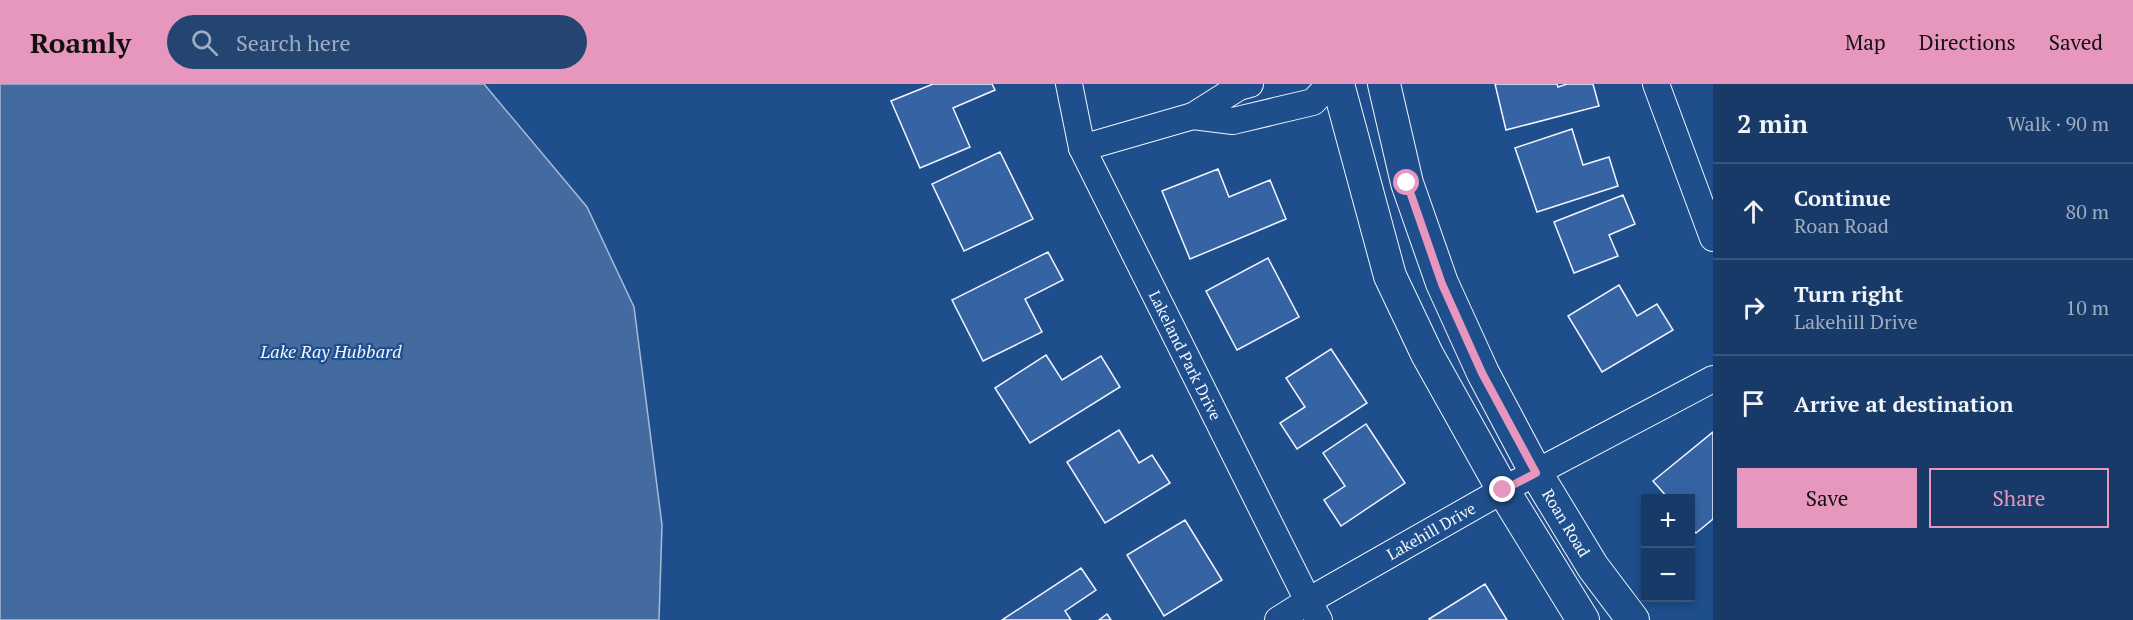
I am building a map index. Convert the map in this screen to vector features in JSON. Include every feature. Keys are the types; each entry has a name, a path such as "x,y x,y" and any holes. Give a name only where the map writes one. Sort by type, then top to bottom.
{"street":[{"name":"Lakeland Park Drive","path":"1070,84 1082,148 1313,610"},
{"path":"1082,148 1193,116 1239,87 1250,84"},
{"path":"1193,116 1233,121 1313,102 1330,84"},
{"path":"1338,84 1390,276 1424,349 1503,490 1583,620"},
{"name":"Roan Road","path":"1384,84 1407,183 1442,284 1482,373 1536,473 1593,567 1633,620"},
{"path":"1656,84 1713,238"},
{"name":"Lakehill Drive","path":"1278,620 1313,610 1503,490 1713,379"}],"water":[{"name":"Lake Ray Hubbard","path":"0,84 484,84 587,207 634,307 662,525 659,620 0,620"}],"building":[{"path":"933,84 992,84 995,90 953,108 970,147 920,168 891,101"},
{"path":"1495,84 1557,84 1558,87 1567,84 1593,84 1599,106 1506,130"},
{"path":"1572,129 1583,165 1609,157 1618,186 1537,212 1515,148"},
{"path":"1000,152 1033,219 964,251 932,184"},
{"path":"1218,169 1229,197 1270,180 1286,219 1190,259 1162,191"},
{"path":"1623,195 1635,224 1609,235 1618,256 1574,273 1554,222"},
{"path":"1048,252 1063,280 1025,299 1042,332 983,361 952,300"},
{"path":"1268,258 1299,317 1237,350 1206,291"},
{"path":"1619,285 1637,316 1657,304 1673,330 1602,372 1568,316"},
{"path":"1331,349 1367,403 1297,449 1280,423 1305,407 1286,378"},
{"path":"1046,355 1062,380 1101,356 1120,387 1030,443 995,388"},
{"path":"1366,424 1405,483 1341,526 1324,500 1345,486 1323,453"},
{"path":"1119,430 1139,463 1152,455 1170,483 1105,523 1067,462"},
{"path":"1713,432 1713,519 1696,533 1695,494 1664,494 1653,481"},
{"path":"1185,520 1222,580 1164,616 1127,555"},
{"path":"1081,568 1096,590 1065,611 1071,620 1002,620"},
{"path":"1485,584 1507,620 1429,619"},
{"path":"1107,614 1111,620 1099,620"}],"route":[{"path":"1407,183 1442,284 1482,373 1536,473 1503,490"}]}
